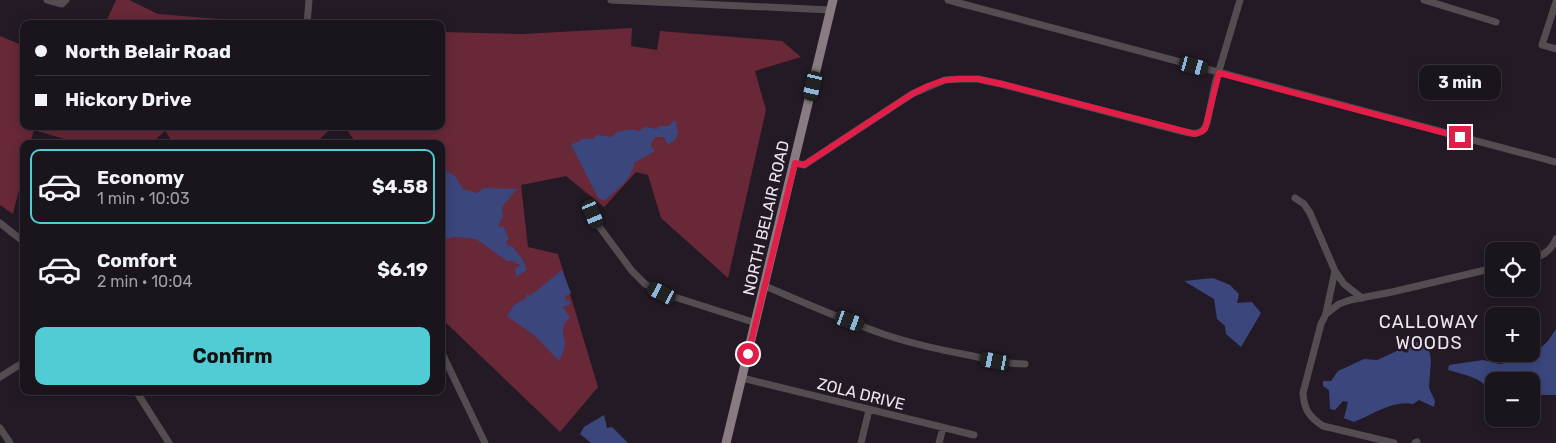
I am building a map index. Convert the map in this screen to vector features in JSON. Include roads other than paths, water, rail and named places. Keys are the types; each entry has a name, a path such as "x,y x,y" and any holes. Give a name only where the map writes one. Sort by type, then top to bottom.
{"main road":[{"name":"NORTH BELAIR ROAD","path":"726,443 833,0"}],"street":[{"path":"47,0 62,4 66,0"},
{"path":"307,20 308,0"},
{"path":"611,0 831,10"},
{"path":"948,0 1556,162"},
{"path":"795,163 804,165 912,94 945,80 978,79 1195,134 1201,132 1205,129 1240,0"},
{"path":"1424,0 1496,22"},
{"path":"1449,8 1452,0"},
{"path":"1556,2 1542,45 1556,49"},
{"path":"1295,198 1304,204 1310,213 1335,272 1344,284 1362,298"},
{"path":"593,214 598,225 632,271 645,284 662,293 756,323"},
{"path":"0,223 20,239"},
{"path":"1540,256 1552,246 1556,239"},
{"path":"1326,314 1339,304 1485,270"},
{"path":"1335,272 1326,314 1321,324 1303,393 1303,404 1307,413 1322,426 1394,443"},
{"path":"765,286 850,321 918,344 1011,364 1025,364"},
{"path":"445,359 485,443"},
{"path":"0,376 20,364"},
{"name":"ZOLA DRIVE","path":"742,378 974,435"},
{"path":"139,395 169,443"},
{"path":"861,443 870,410"},
{"path":"0,428 10,443"},
{"path":"939,443 943,428"}],"water":[{"path":"673,121 677,122 676,128 678,131 676,139 668,145 664,137 656,137 652,141 651,147 655,151 634,163 631,174 605,200 599,199 571,145 585,138 593,139 597,135 611,137 624,130 639,131 645,127 657,129 660,126 669,126"},
{"path":"445,171 455,176 463,189 477,193 484,188 517,189 502,207 503,217 498,225 500,227 503,226 509,239 506,241 508,246 512,246 523,260 527,270 516,277 515,269 520,265 513,261 507,261 476,239 454,237 446,239"},
{"path":"562,270 571,293 565,296 566,300 569,300 571,304 563,307 570,318 563,327 565,345 559,361 534,335 507,316 514,305 526,298 527,293 530,296"},
{"path":"1213,278 1230,285 1239,294 1237,303 1252,302 1261,313 1241,347 1226,334 1225,326 1217,319 1214,299 1184,281"},
{"path":"1556,329 1556,395 1540,395 1540,372 1485,372 1485,385 1468,376 1448,370 1449,365 1483,360 1500,364 1510,362 1540,362 1540,348"},
{"path":"1427,340 1431,360 1429,388 1435,401 1434,407 1419,400 1413,404 1405,403 1390,406 1354,422 1344,418 1348,402 1343,401 1335,410 1330,409 1329,390 1323,386 1323,381 1331,381 1338,371 1364,359 1377,360 1399,350 1407,353 1412,343"},
{"path":"604,415 607,428 612,427 628,443 591,443 580,434 584,427"}],"district":[{"name":"CALLOWAY WOODS","path":"1429,332"}]}
